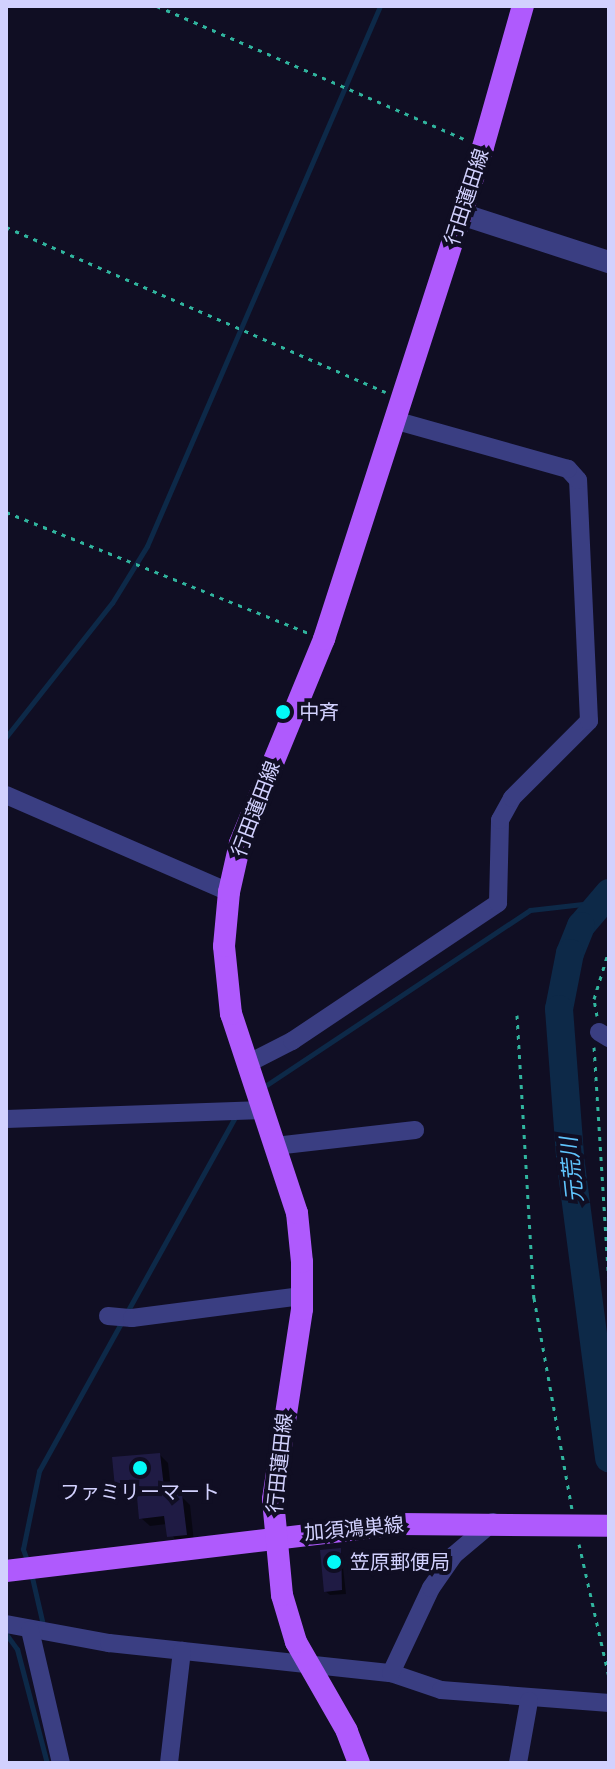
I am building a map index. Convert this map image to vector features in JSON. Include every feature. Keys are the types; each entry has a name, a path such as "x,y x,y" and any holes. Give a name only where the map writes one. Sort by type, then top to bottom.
{"main road":[{"name":"行田蓮田線","path":"359,1763 347,1731 306,1661 282,1595 275,1536 275,1463 302,1296 297,1213 231,1014 224,946 229,892 240,843 324,639 483,147 523,6"},
{"name":"加須鴻巣線","path":"6,1571 275,1536 398,1524 494,1521 609,1526"}],"street":[{"path":"461,214 609,262"},
{"path":"247,1064 292,1041 498,903 500,820 512,798 589,721 578,480 568,469 397,409"},
{"path":"6,795 229,892"},
{"path":"6,1119 262,1110"},
{"path":"275,1146 415,1130"},
{"path":"108,1316 132,1318 302,1296"},
{"path":"391,1673 431,1588 454,1555 494,1521"},
{"path":"6,1624 182,1651 306,1661 391,1673 441,1690 529,1701 609,1703"},
{"path":"30,1630 61,1763"},
{"path":"169,1763 182,1651"},
{"path":"518,1763 529,1701"}],"path":[{"path":"157,6 483,147"},
{"path":"6,227 397,409"},
{"path":"6,512 324,639"},
{"path":"609,950 594,999 604,1035 593,1050 609,1284"},
{"path":"517,1015 534,1298 609,1677"}],"building":[{"path":"160,1453 165,1496 182,1494 187,1535 167,1537 164,1516 139,1519 136,1486 115,1488 112,1457"},
{"path":"341,1548 342,1590 324,1592 320,1550"}],"waterway":[{"path":"6,737 112,603 147,546 380,6"},
{"name":"元荒川","path":"609,893 581,926 570,953 559,1009 570,1157 609,1458"},
{"path":"262,1088 530,910 601,902"},
{"path":"127,1312 236,1115"},
{"path":"28,1563 23,1549 39,1471 122,1321"},
{"path":"31,1573 43,1625"},
{"path":"6,1634 17,1649 47,1763"}],"place":[{"name":"中斉","path":"283,712"},
{"name":"ファミリーマート","path":"140,1468"},
{"name":"笠原郵便局","path":"334,1562"}]}
